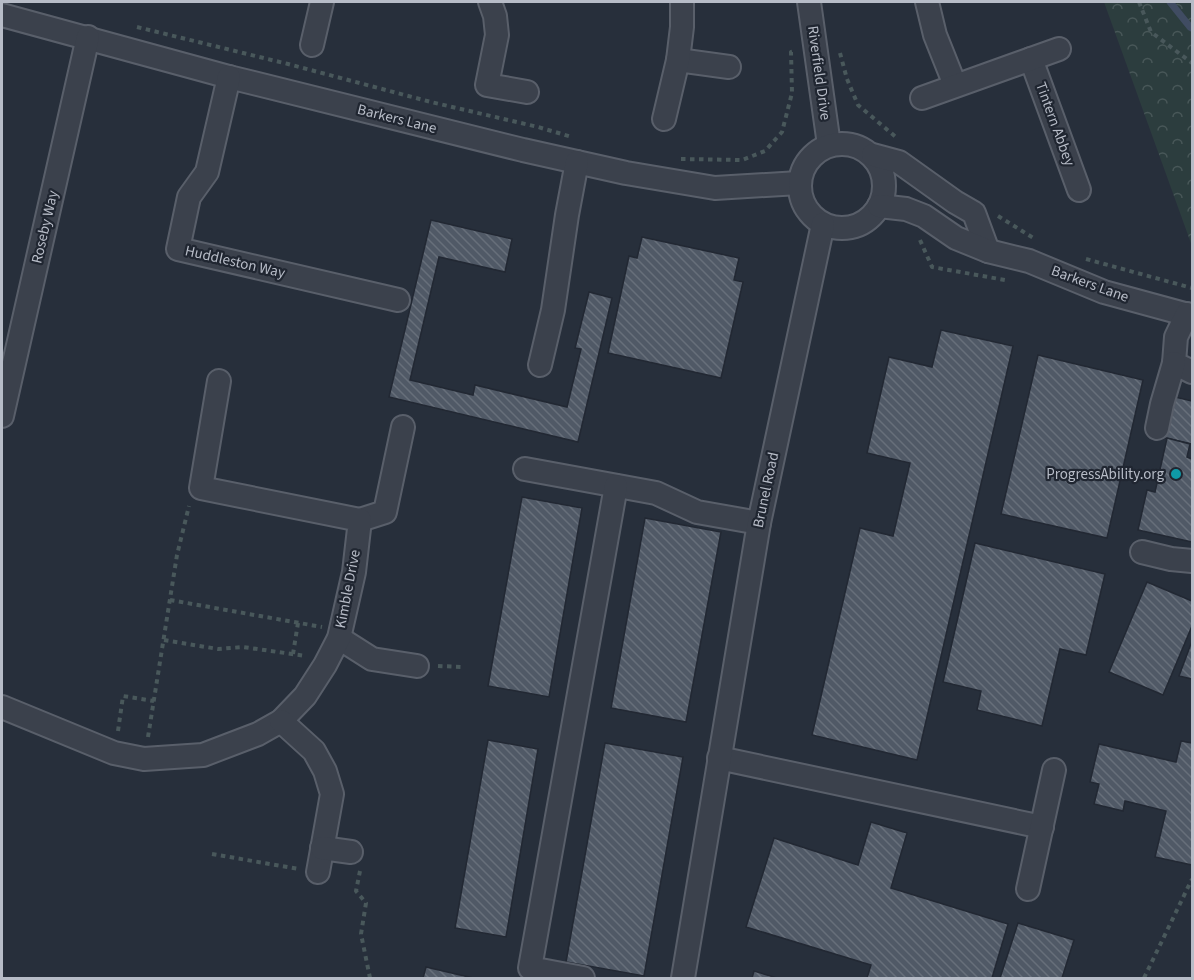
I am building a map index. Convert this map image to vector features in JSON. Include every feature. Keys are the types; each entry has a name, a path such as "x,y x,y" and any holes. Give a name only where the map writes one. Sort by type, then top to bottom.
{"street":[{"path":"312,45 322,2"},
{"path":"490,2 495,16 497,34 488,85 528,92"},
{"path":"664,119 678,60 682,2"},
{"name":"Riverfield Drive","path":"809,2 829,144"},
{"path":"927,2 935,35 955,85"},
{"name":"Barkers Lane","path":"2,15 229,77 626,173 715,188 799,183"},
{"name":"Roseby Way","path":"2,416 88,38"},
{"path":"922,98 1059,49"},
{"name":"Tintern Abbey","path":"1031,59 1079,189"},
{"path":"678,60 729,67"},
{"name":"Huddleston Way","path":"229,77 207,172 189,197 178,249 398,300"},
{"path":"873,155 885,180 879,206 873,215 862,223 838,228 823,224 808,212 799,194 799,183 806,162 816,151 829,144 846,142 861,147 873,155 899,162 974,213 988,251"},
{"path":"540,365 553,310 567,215 578,162"},
{"name":"Barkers Lane","path":"879,206 906,209 924,216 956,238 988,251 1029,261 1104,292 1190,315"},
{"name":"Brunel Road","path":"683,978 759,523 823,224"},
{"path":"1157,428 1162,404 1183,368 1176,337 1190,315"},
{"path":"219,381 201,488 360,520 385,512 403,427"},
{"path":"525,469 656,493 697,512 759,523"},
{"path":"583,978 530,968 616,486"},
{"name":"Kimble Drive","path":"2,706 114,753 144,759 203,755 258,734 281,721 306,696 340,634 354,572 360,520"},
{"path":"1142,552 1192,561"},
{"path":"340,634 372,659 417,666"},
{"path":"281,721 314,751 325,771 332,794 318,872"},
{"path":"719,758 1042,827"},
{"path":"1028,889 1054,770"},
{"path":"322,848 351,852"}],"path":[{"path":"1139,2 1151,32 1192,63"},
{"path":"131,26 431,102 538,126 583,140"},
{"path":"838,46 847,79 858,105 903,143"},
{"path":"681,159 742,160 765,151 782,132 792,93 791,52"},
{"path":"998,216 1044,245"},
{"path":"1083,258 1192,288"},
{"path":"144,759 177,555 190,501 201,488"},
{"path":"170,600 298,622 340,634"},
{"path":"293,654 298,622"},
{"path":"164,640 218,648 243,647 293,654 325,664"},
{"path":"114,753 123,696 154,701"},
{"path":"351,852 363,856 356,891 366,903 361,934 370,978"},
{"path":"212,854 318,872"},
{"path":"1144,978 1192,879"}],"green space":[{"path":"1104,2 1192,2 1192,246"}],"building":[{"path":"431,220 512,239 505,272 439,257 410,380 473,395 475,385 567,407 581,349 575,348 589,292 612,298 578,442 389,397"},
{"path":"642,237 739,258 734,280 743,282 721,378 608,353 629,256 637,258"},
{"path":"941,330 1013,346 917,760 812,735 860,528 893,536 910,463 867,453 889,357 932,367"},
{"path":"1038,355 1143,380 1107,538 1001,514"},
{"path":"1171,396 1192,401 1192,444 1161,437"},
{"name":"ProgressAbility.org","path":"1167,438 1190,444 1187,457 1192,459 1192,542 1138,530 1147,490 1155,492"},
{"path":"522,497 582,508 549,697 488,686"},
{"path":"645,518 721,532 686,722 611,708"},
{"path":"975,543 1105,574 1086,655 1060,649 1042,726 977,710 981,691 943,682"},
{"path":"1147,582 1192,601 1192,626 1163,695 1109,672"},
{"path":"1192,641 1192,679 1179,676"},
{"path":"488,740 538,749 506,937 455,928"},
{"path":"1181,741 1192,743 1192,865 1155,857 1166,811 1125,801 1123,811 1094,804 1099,784 1090,782 1099,744 1176,762"},
{"path":"605,743 683,757 644,976 566,962"},
{"path":"871,822 907,833 891,888 1008,924 992,978 867,978 871,965 746,927 774,838 858,865"},
{"path":"1018,923 1074,940 1062,978 1000,978"},
{"path":"426,967 473,978 423,978"},
{"path":"754,971 777,978 752,978"}],"waterway":[{"path":"1170,2 1192,28"}],"place":[{"name":"ProgressAbility.org","path":"1176,474"}]}
